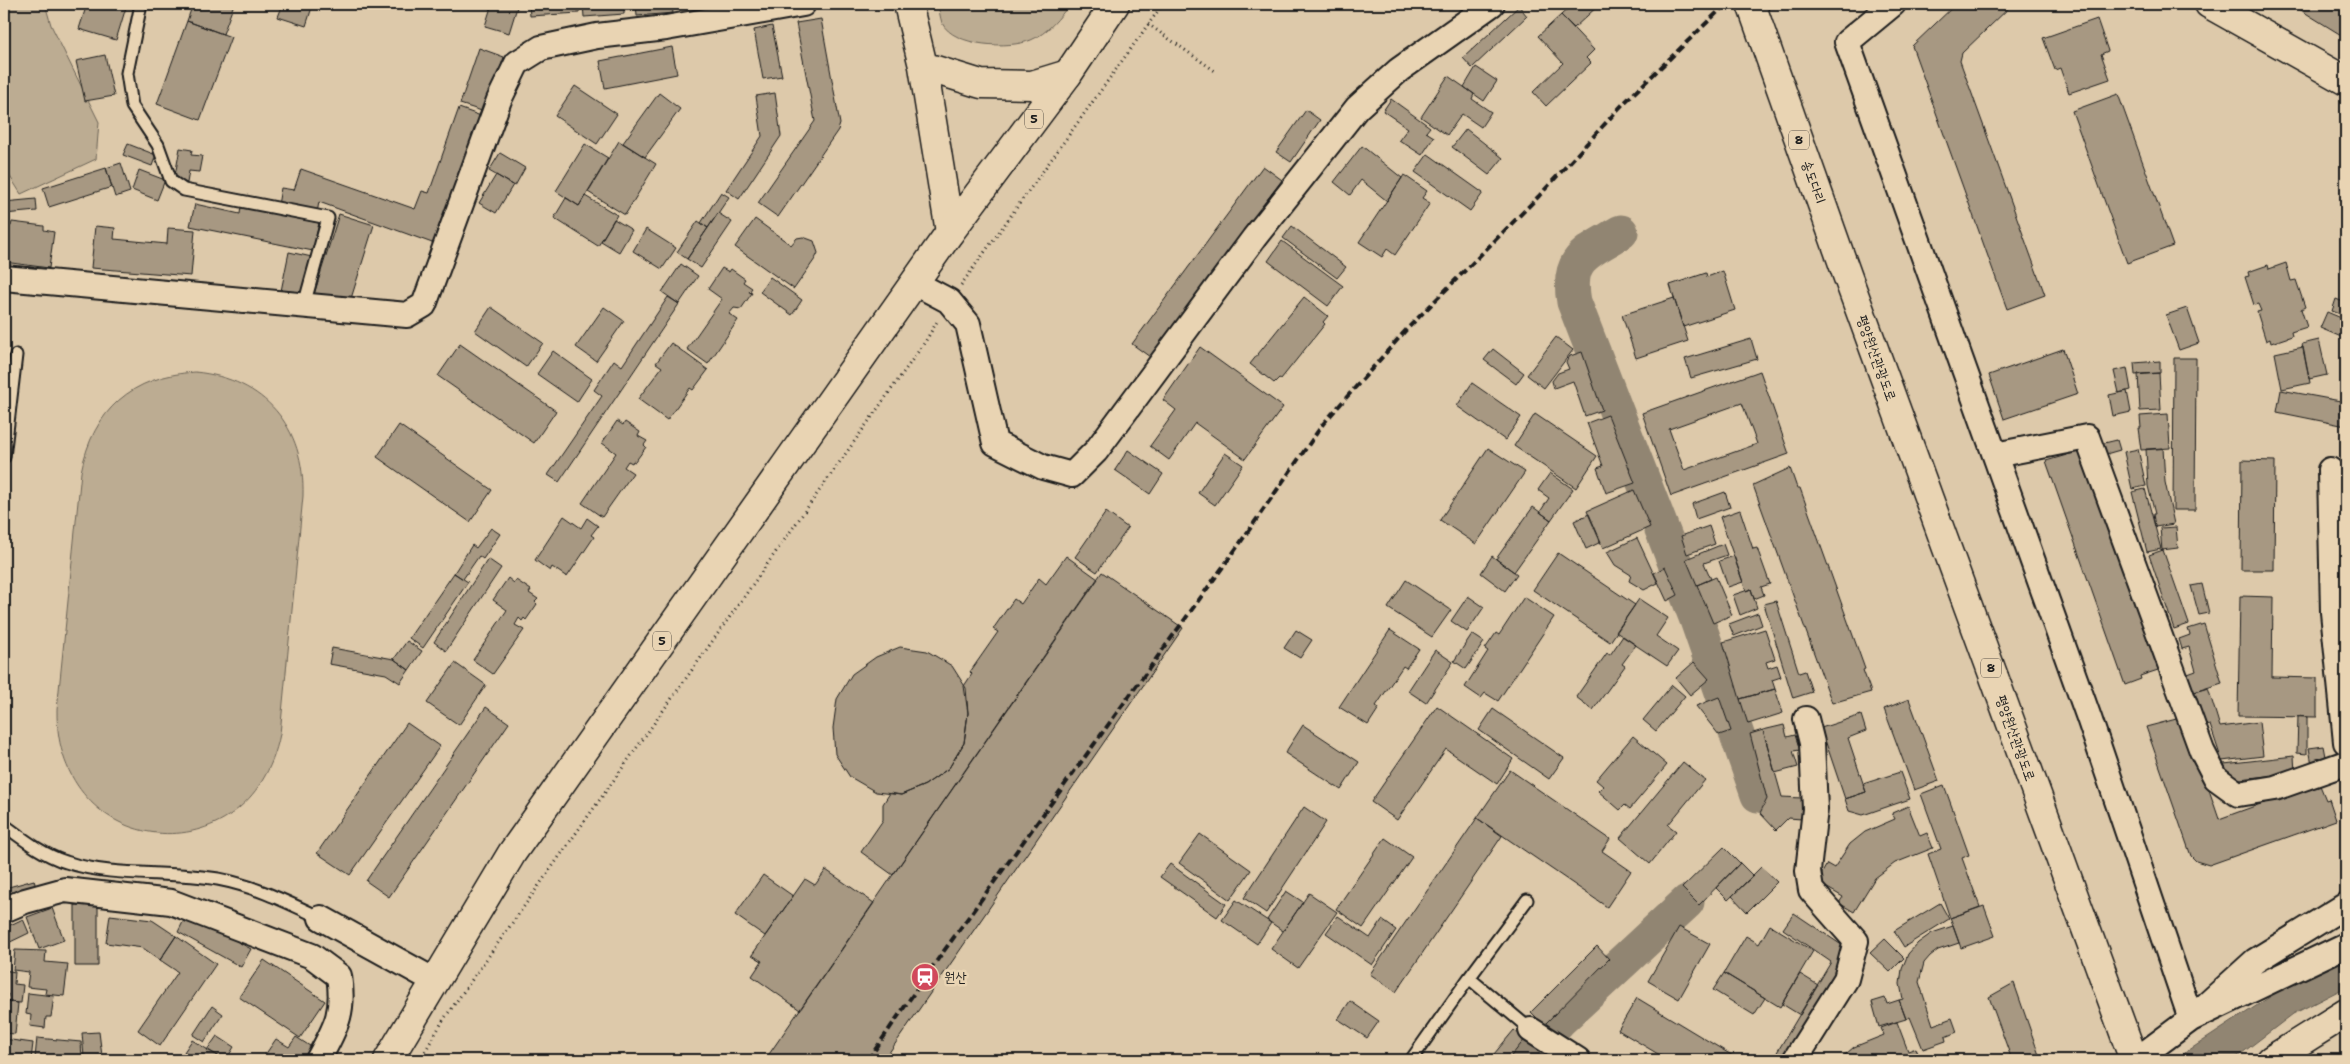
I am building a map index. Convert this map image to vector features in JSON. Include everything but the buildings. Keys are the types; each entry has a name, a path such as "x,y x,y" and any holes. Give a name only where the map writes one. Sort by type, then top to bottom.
{"main road":[{"path":"908,4 923,66 950,232"},
{"name":"5","path":"388,1060 512,853 950,232 1068,74 1115,4"},
{"name":"송도다리","path":"1751,4 1847,275"},
{"path":"2209,4 2346,81"},
{"path":"923,66 981,84 1032,85 1068,74"},
{"name":"평양원산관광도로","path":"1847,275 2135,1060"},
{"path":"2270,1060 2346,1013"}],"street":[{"path":"4,278 407,316 424,305 499,100 517,63 541,48 597,36 666,28 803,4"},
{"path":"915,283 949,300 968,324 995,443 1043,467 1072,475 1096,451 1254,238 1357,108 1399,70 1492,4"},
{"path":"1893,4 1847,42 2089,718 2191,1019"},
{"path":"1995,456 2087,437 2202,751 2216,778 2238,794 2276,788 2346,763"},
{"path":"2330,470 2333,612 2343,694 2346,742"},
{"path":"1795,1060 1846,979 1856,941 1851,932 1828,911 1811,890 1808,871 1814,809 1812,743 1806,719"},
{"path":"4,910 25,901 65,890 171,902 312,956 339,976 342,998 337,1023 318,1060"},
{"path":"2135,1060 2191,1019 2255,961 2346,905"},
{"path":"321,918 435,980"},
{"path":"2191,1019 2346,946"},
{"path":"1532,1030 1578,1060"}],"lane":[{"path":"140,4 127,73 132,106 158,145 170,181 184,190 328,218 304,305"},
{"path":"4,457 16,355"},
{"path":"4,825 40,850 65,862 93,868 217,879 262,890 321,918"},
{"path":"1411,1060 1527,900"},
{"path":"1469,978 1532,1030"}],"path":[{"path":"420,1060 449,1011 926,342 949,300 1163,4"},
{"path":"1148,24 1215,71"}],"shaded area":[{"path":"4,4 45,4 51,25 99,122 96,159 21,194 4,167"},
{"path":"938,4 1070,4 1053,25 1037,37 1022,43 997,45 970,41 948,31 942,23"},
{"path":"195,372 220,377 242,385 260,396 276,411 288,428 297,448 302,471 303,496 280,734 262,781 233,813 196,830 157,833 119,822 87,798 65,760 57,710 81,472 87,450 95,431 106,414 119,400 134,389 173,375"},
{"path":"2346,952 2346,987 2293,1014 2233,1060 2174,1060 2288,985"}],"waterway":[{"path":"1621,232 1598,245 1582,258 1576,266 1572,287 1574,302 1697,620 1758,795"},
{"path":"1524,1060 1559,1021 1687,902"}],"railway":[{"path":"868,1060 925,977 1233,553 1323,424 1406,330 1539,196 1623,104 1726,4"}],"place":[{"name":"원산","path":"925,977"}]}
